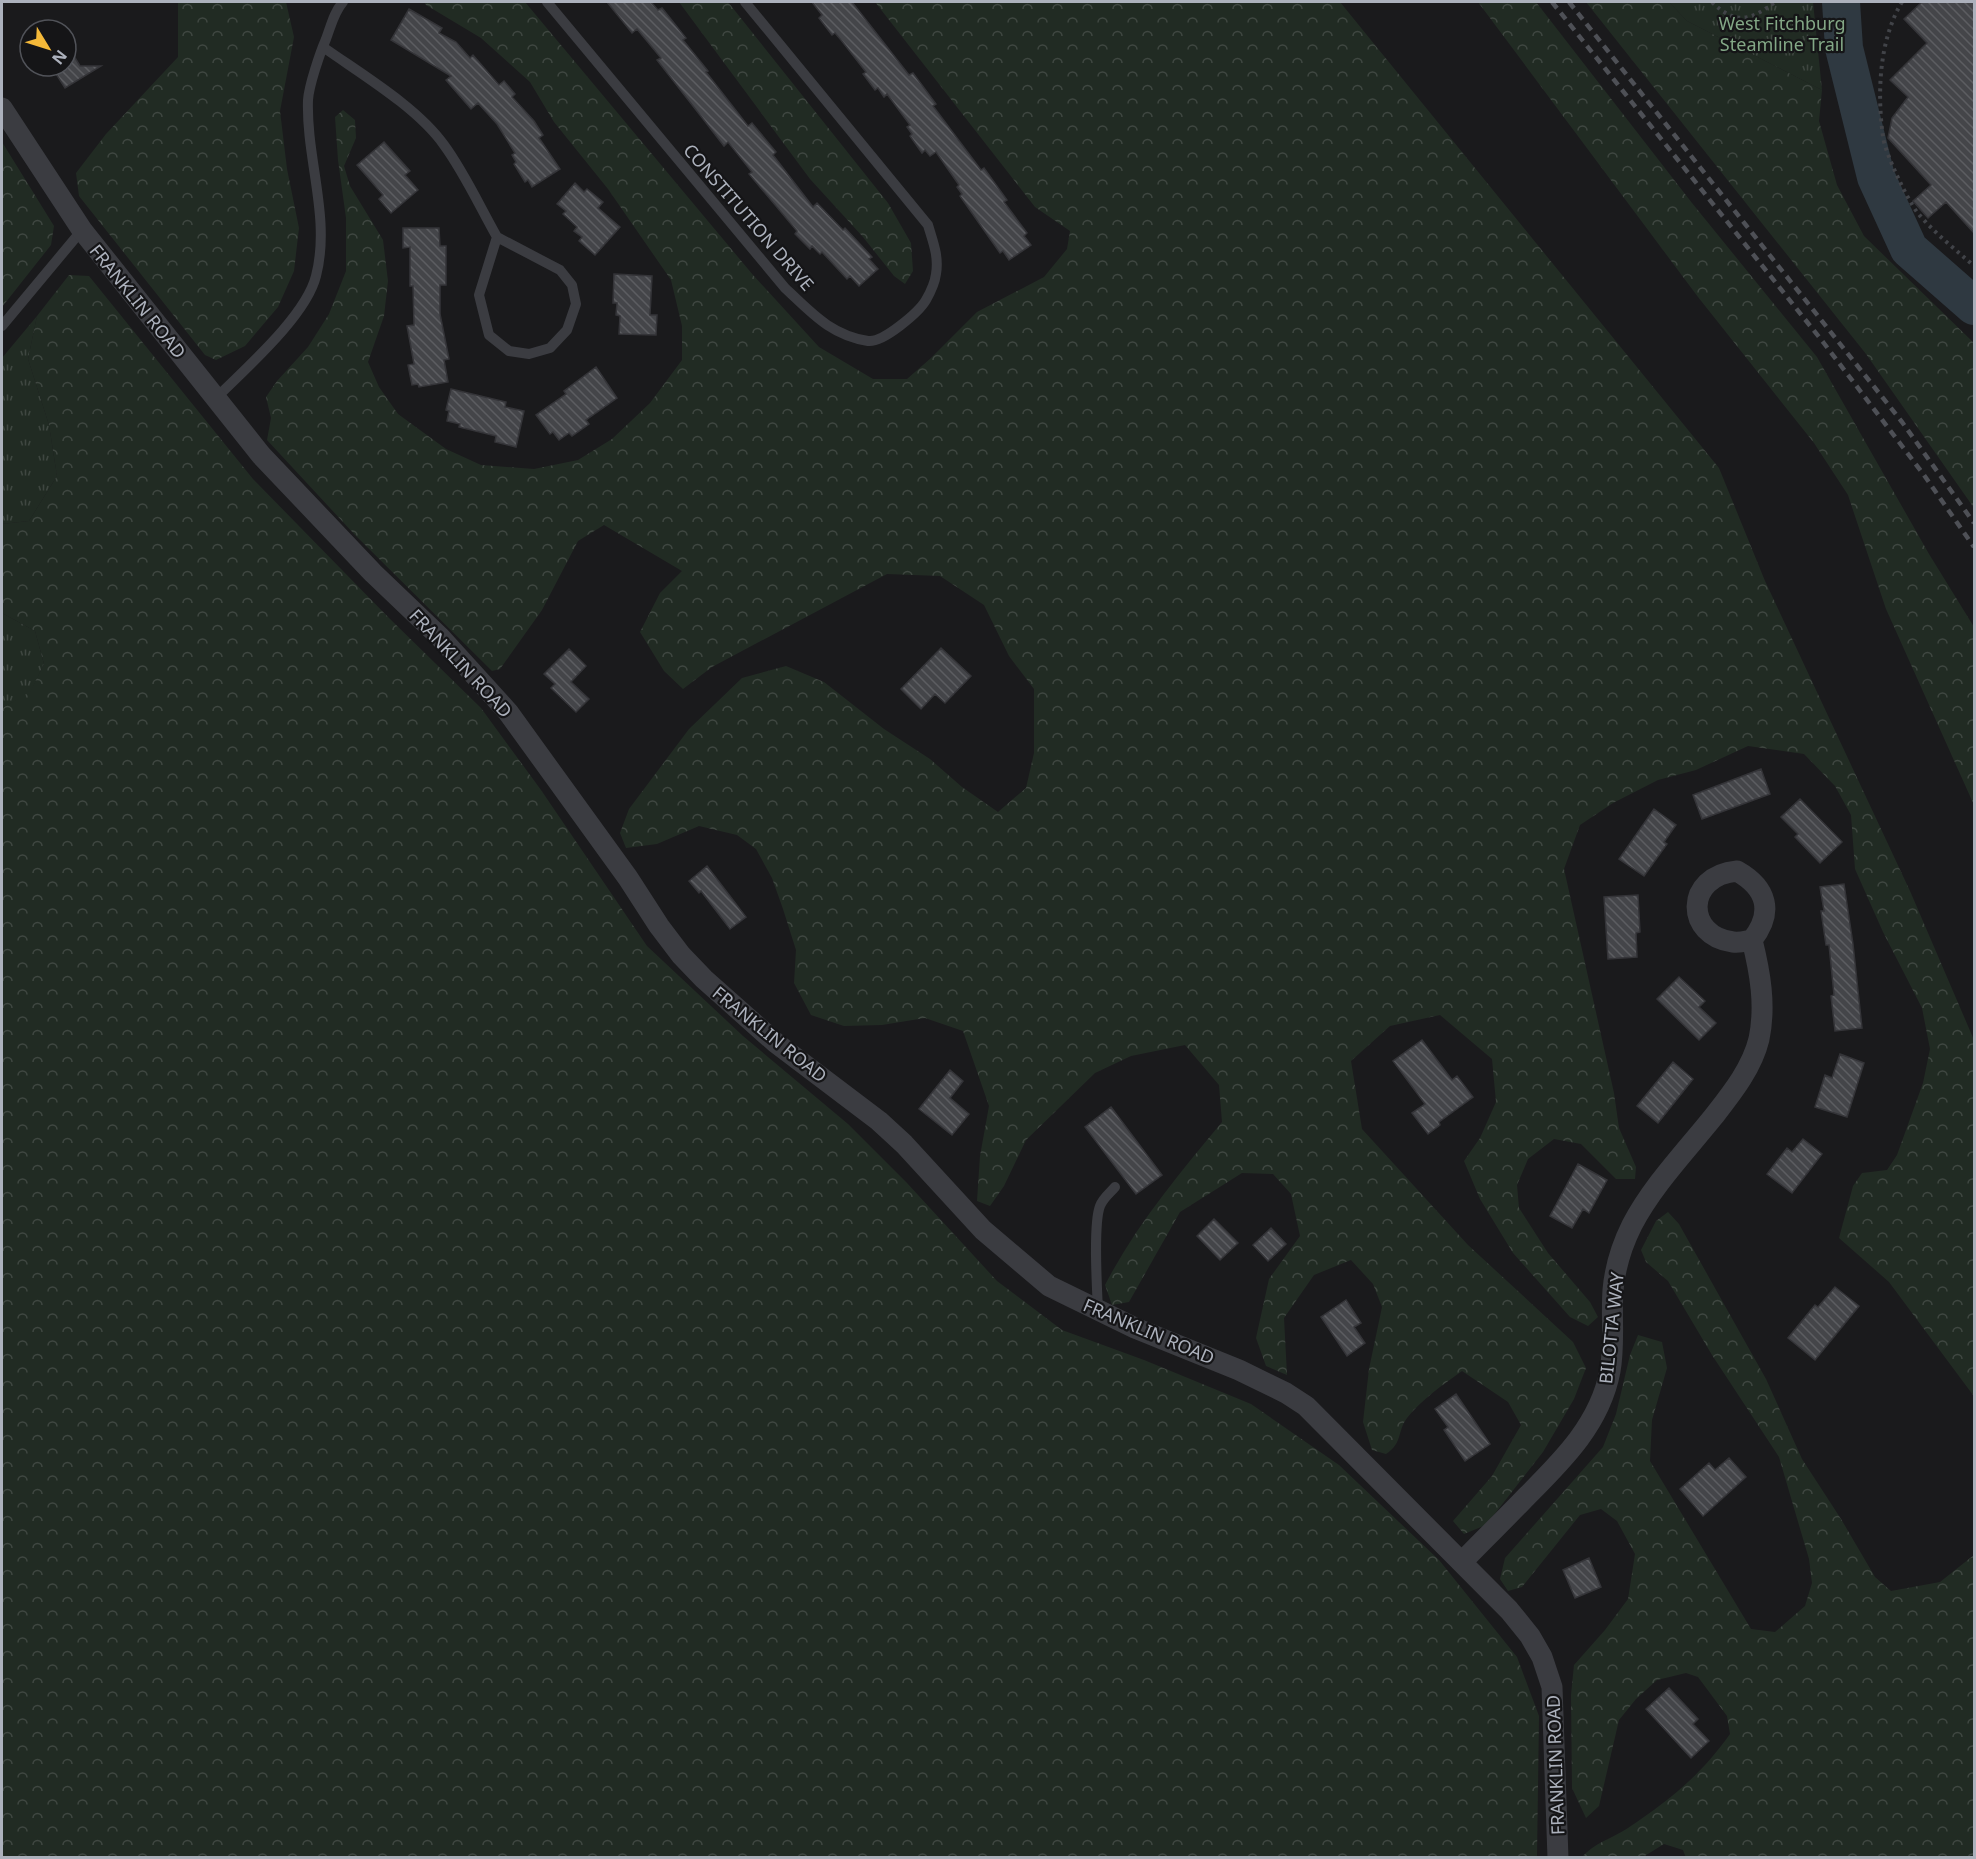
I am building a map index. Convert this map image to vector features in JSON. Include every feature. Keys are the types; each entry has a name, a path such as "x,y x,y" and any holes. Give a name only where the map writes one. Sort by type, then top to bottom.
{"street":[{"name":"FRANKLIN ROAD","path":"2,108 82,230 261,455 373,573 440,637 508,712 628,878 659,926 681,955 704,979 776,1043 879,1120 983,1230 1049,1286 1098,1311 1239,1370 1295,1398 1306,1406 1526,1629 1542,1657 1551,1682 1558,1857"},
{"name":"BILOTTA WAY","path":"1462,1562 1568,1455 1588,1428 1602,1402 1614,1335 1613,1290 1619,1255 1633,1224 1656,1189 1743,1076 1759,1038 1762,977 1752,940"}],"lane":[{"path":"216,398 296,316 316,278 322,237 308,98 323,47 338,7 343,2"},
{"name":"CONSTITUTION DRIVE","path":"547,2 784,288 825,325 847,335 871,341 896,330 926,302 936,276 938,255 928,225 745,2"},
{"path":"323,47 387,92 444,144 497,237 560,270 572,285 576,304 567,330 550,348 530,354 508,351 489,335 479,295 497,237"},
{"path":"2,326 82,230"},
{"path":"1098,1311 1099,1208 1104,1198 1115,1187"}],"path":[{"path":"1712,2 1724,13 1740,19 1761,12 1774,2"},
{"path":"1902,2 1894,15 1883,55 1881,102 1883,139 1905,192 1917,213 1974,266"}],"green space":[{"path":"178,2 286,2 294,37 280,111 287,169 299,228 294,271 278,307 245,346 216,360 205,355 79,196 76,173 106,134 178,57"},
{"path":"424,2 525,2 753,275 819,347 873,379 907,379 977,312 1044,277 1067,249 1070,231 1035,207 875,2 1340,2 1719,468 1765,581 1910,891 1974,1040 1974,1401 1973,1395 1889,1282 1839,1238 1853,1186 1862,1173 1887,1170 1897,1155 1923,1083 1930,1049 1922,1008 1883,932 1855,869 1851,815 1835,786 1804,754 1748,746 1696,770 1658,780 1613,803 1580,825 1564,869 1614,1093 1619,1128 1636,1167 1635,1179 1616,1179 1581,1144 1554,1139 1528,1159 1517,1185 1519,1208 1548,1253 1590,1302 1598,1317 1588,1326 1570,1317 1513,1253 1480,1199 1464,1161 1480,1138 1496,1102 1492,1059 1440,1015 1390,1026 1351,1061 1362,1129 1468,1245 1573,1342 1586,1368 1574,1399 1543,1452 1486,1525 1464,1534 1453,1521 1492,1476 1521,1425 1508,1402 1462,1371 1419,1404 1407,1418 1391,1450 1386,1454 1372,1450 1363,1422 1369,1369 1382,1307 1373,1284 1351,1260 1314,1275 1284,1318 1287,1375 1266,1366 1256,1338 1269,1279 1300,1236 1291,1194 1273,1174 1242,1173 1180,1212 1129,1302 1112,1305 1105,1285 1117,1263 1159,1200 1222,1122 1219,1085 1185,1045 1131,1056 1095,1073 1026,1140 1004,1186 990,1206 977,1201 980,1156 989,1106 963,1031 925,1018 882,1025 844,1026 811,1015 794,983 796,950 783,909 772,878 756,849 737,835 699,826 657,844 626,848 620,833 629,809 689,729 742,678 786,666 824,682 998,812 1026,788 1034,753 1034,689 1009,656 984,605 940,576 887,574 712,667 683,689 664,671 640,632 660,593 682,571 604,525 578,541 542,610 500,669 492,671 355,535 267,440 271,418 266,397 277,381 308,347 329,314 346,271 346,218 335,117 343,110 355,120 356,138 344,166 350,186 383,240 388,281 384,316 368,362 379,387 398,414 446,449 481,465 534,469 578,460 612,439 650,403 682,360 682,326 671,280 608,189 554,122 530,82 481,38"},
{"path":"679,2 728,2 888,203 911,243 913,271 905,284 894,276 863,237 810,179"},
{"path":"1478,2 1536,2 1692,203 1817,357 1929,554 1974,627 1974,805 1886,609 1848,495 1814,443 1698,297"},
{"path":"1586,2 1669,2 1687,21 1822,90 1819,121 1837,185 1864,236 1974,343 1974,508 1866,354"},
{"name":"West Fitchburg Steamline Trail","path":"1669,2 1813,2 1822,90 1687,21"},
{"path":"2,142 54,226 51,245 2,307"},
{"path":"69,275 89,276 253,479 481,708 541,790 647,946 743,1036 848,1124 907,1183 997,1281 1062,1330 1144,1360 1251,1404 1339,1465 1439,1560 1517,1657 1539,1716 1537,1857 2,1857 2,708 30,692 44,664 35,631 2,613 2,524 29,521 57,476 49,425 28,359 37,316"},
{"path":"37,316 28,359 49,425 57,476 29,521 2,524 2,358"},
{"path":"2,613 35,631 44,664 30,693 2,708"},
{"path":"1668,1212 1679,1224 1766,1379 1802,1459 1875,1577 1891,1591 1940,1582 1974,1555 1974,1857 1686,1858 1683,1850 1664,1844 1643,1857 1582,1857 1592,1848 1628,1828 1671,1797 1696,1775 1730,1734 1727,1716 1698,1677 1686,1673 1657,1680 1636,1699 1619,1720 1599,1806 1586,1818 1572,1788 1571,1695 1574,1665 1605,1630 1628,1599 1635,1554 1617,1521 1601,1509 1580,1515 1522,1587 1508,1591 1500,1579 1505,1558 1603,1447 1616,1414 1630,1355 1638,1335 1662,1342 1667,1368 1652,1420 1650,1461 1751,1629 1775,1632 1805,1606 1812,1583 1809,1559 1779,1457 1712,1355 1668,1281 1646,1262 1641,1250 1656,1221"}],"building":[{"path":"607,2 651,2 658,10 662,8 686,38 683,40 708,71 706,72 748,126 752,123 776,152 773,155 813,207 817,203 843,230 845,228 872,257 869,259 878,269 859,286 850,276 847,279 822,252 820,254 812,246 810,249 795,234 797,231 749,174 752,172 728,142 724,146 657,60 661,58 637,29 632,33"},
{"path":"812,2 852,2 909,75 913,73 936,104 933,106 981,170 984,168 1007,200 1004,202 1027,233 1024,236 1031,245 1009,260 1003,251 1000,253 960,196 962,194 957,187 959,185 936,152 930,156 925,150 922,153 910,136 912,134 907,127 910,125 887,94 884,97 878,88 875,90 863,74 866,72 835,33 832,35 819,18 822,15"},
{"path":"1922,2 1974,2 1974,233 1946,202 1928,218 1913,201 1931,185 1888,138 1892,118 1908,97 1890,80 1927,43 1904,19"},
{"path":"409,9 442,28 439,33 456,42 470,58 473,55 499,85 504,81 515,94 512,97 534,121 543,135 539,138 560,169 532,187 528,180 525,182 514,164 516,162 512,155 515,153 497,124 478,103 471,109 446,80 451,76 391,40"},
{"path":"78,63 80,66 101,66 65,88 59,78 78,78"},
{"path":"384,142 410,171 405,175 418,190 391,213 379,199 383,195 357,165"},
{"path":"575,183 584,192 587,189 603,202 598,208 620,227 595,255 579,241 582,237 574,231 577,227 563,214 566,211 557,204"},
{"path":"403,228 439,228 440,246 446,246 446,285 440,285 440,314 449,359 444,360 448,382 419,387 418,384 412,385 408,365 414,364 407,326 414,325 413,286 410,286 410,247 403,248"},
{"path":"614,274 652,276 650,315 657,315 656,335 619,334 620,316 616,315 617,303 613,303"},
{"path":"596,367 617,398 586,420 589,424 572,436 569,433 559,440 553,432 550,434 536,415 566,394 564,391"},
{"path":"451,389 506,402 505,407 524,411 516,447 495,442 496,436 459,427 460,424 447,421 449,411 446,410"},
{"path":"941,648 971,676 945,703 935,694 921,709 901,689"},
{"path":"569,649 586,666 571,682 589,699 576,712 551,688 555,684 544,674"},
{"path":"1761,769 1770,794 1702,819 1693,795"},
{"path":"1800,799 1842,842 1820,863 1795,837 1798,834 1781,817"},
{"path":"1654,809 1676,825 1664,842 1667,844 1644,876 1619,859"},
{"path":"707,866 746,917 730,929 701,891 699,893 689,881"},
{"path":"1844,884 1862,1028 1835,1031 1829,945 1826,945 1820,887"},
{"path":"1638,895 1640,932 1636,933 1637,957 1608,959 1604,897"},
{"path":"1679,977 1705,1001 1699,1007 1716,1023 1699,1040 1657,999"},
{"path":"1422,1040 1452,1080 1457,1076 1473,1097 1439,1122 1440,1125 1428,1134 1412,1113 1425,1104 1393,1061"},
{"path":"1840,1054 1864,1063 1847,1117 1815,1107 1825,1075 1832,1078"},
{"path":"1673,1062 1693,1079 1658,1123 1637,1106"},
{"path":"950,1070 963,1081 950,1098 969,1114 952,1135 919,1109"},
{"path":"1111,1107 1162,1175 1136,1194 1085,1127"},
{"path":"1803,1139 1822,1154 1792,1193 1767,1174 1787,1148 1792,1152"},
{"path":"1578,1164 1607,1180 1589,1213 1583,1209 1572,1228 1550,1216"},
{"path":"1214,1219 1238,1243 1220,1260 1197,1236"},
{"path":"1271,1228 1286,1244 1268,1261 1253,1245"},
{"path":"1835,1287 1859,1306 1815,1360 1788,1338 1815,1305 1818,1307"},
{"path":"1346,1300 1361,1323 1354,1327 1365,1343 1347,1356 1321,1317"},
{"path":"1456,1394 1490,1444 1465,1461 1444,1430 1448,1427 1435,1409"},
{"path":"1729,1458 1746,1477 1703,1516 1680,1489 1709,1463 1715,1470"},
{"path":"1589,1558 1601,1587 1575,1598 1563,1570"},
{"path":"1669,1688 1698,1719 1693,1724 1709,1741 1691,1758 1646,1709"}],"waterway":[{"path":"1841,2 1844,48 1876,177 1909,249 1974,306"}],"railway":[{"path":"1552,2 1823,342 1924,475 1974,547"},
{"path":"1569,2 1902,422 1974,523"}]}
